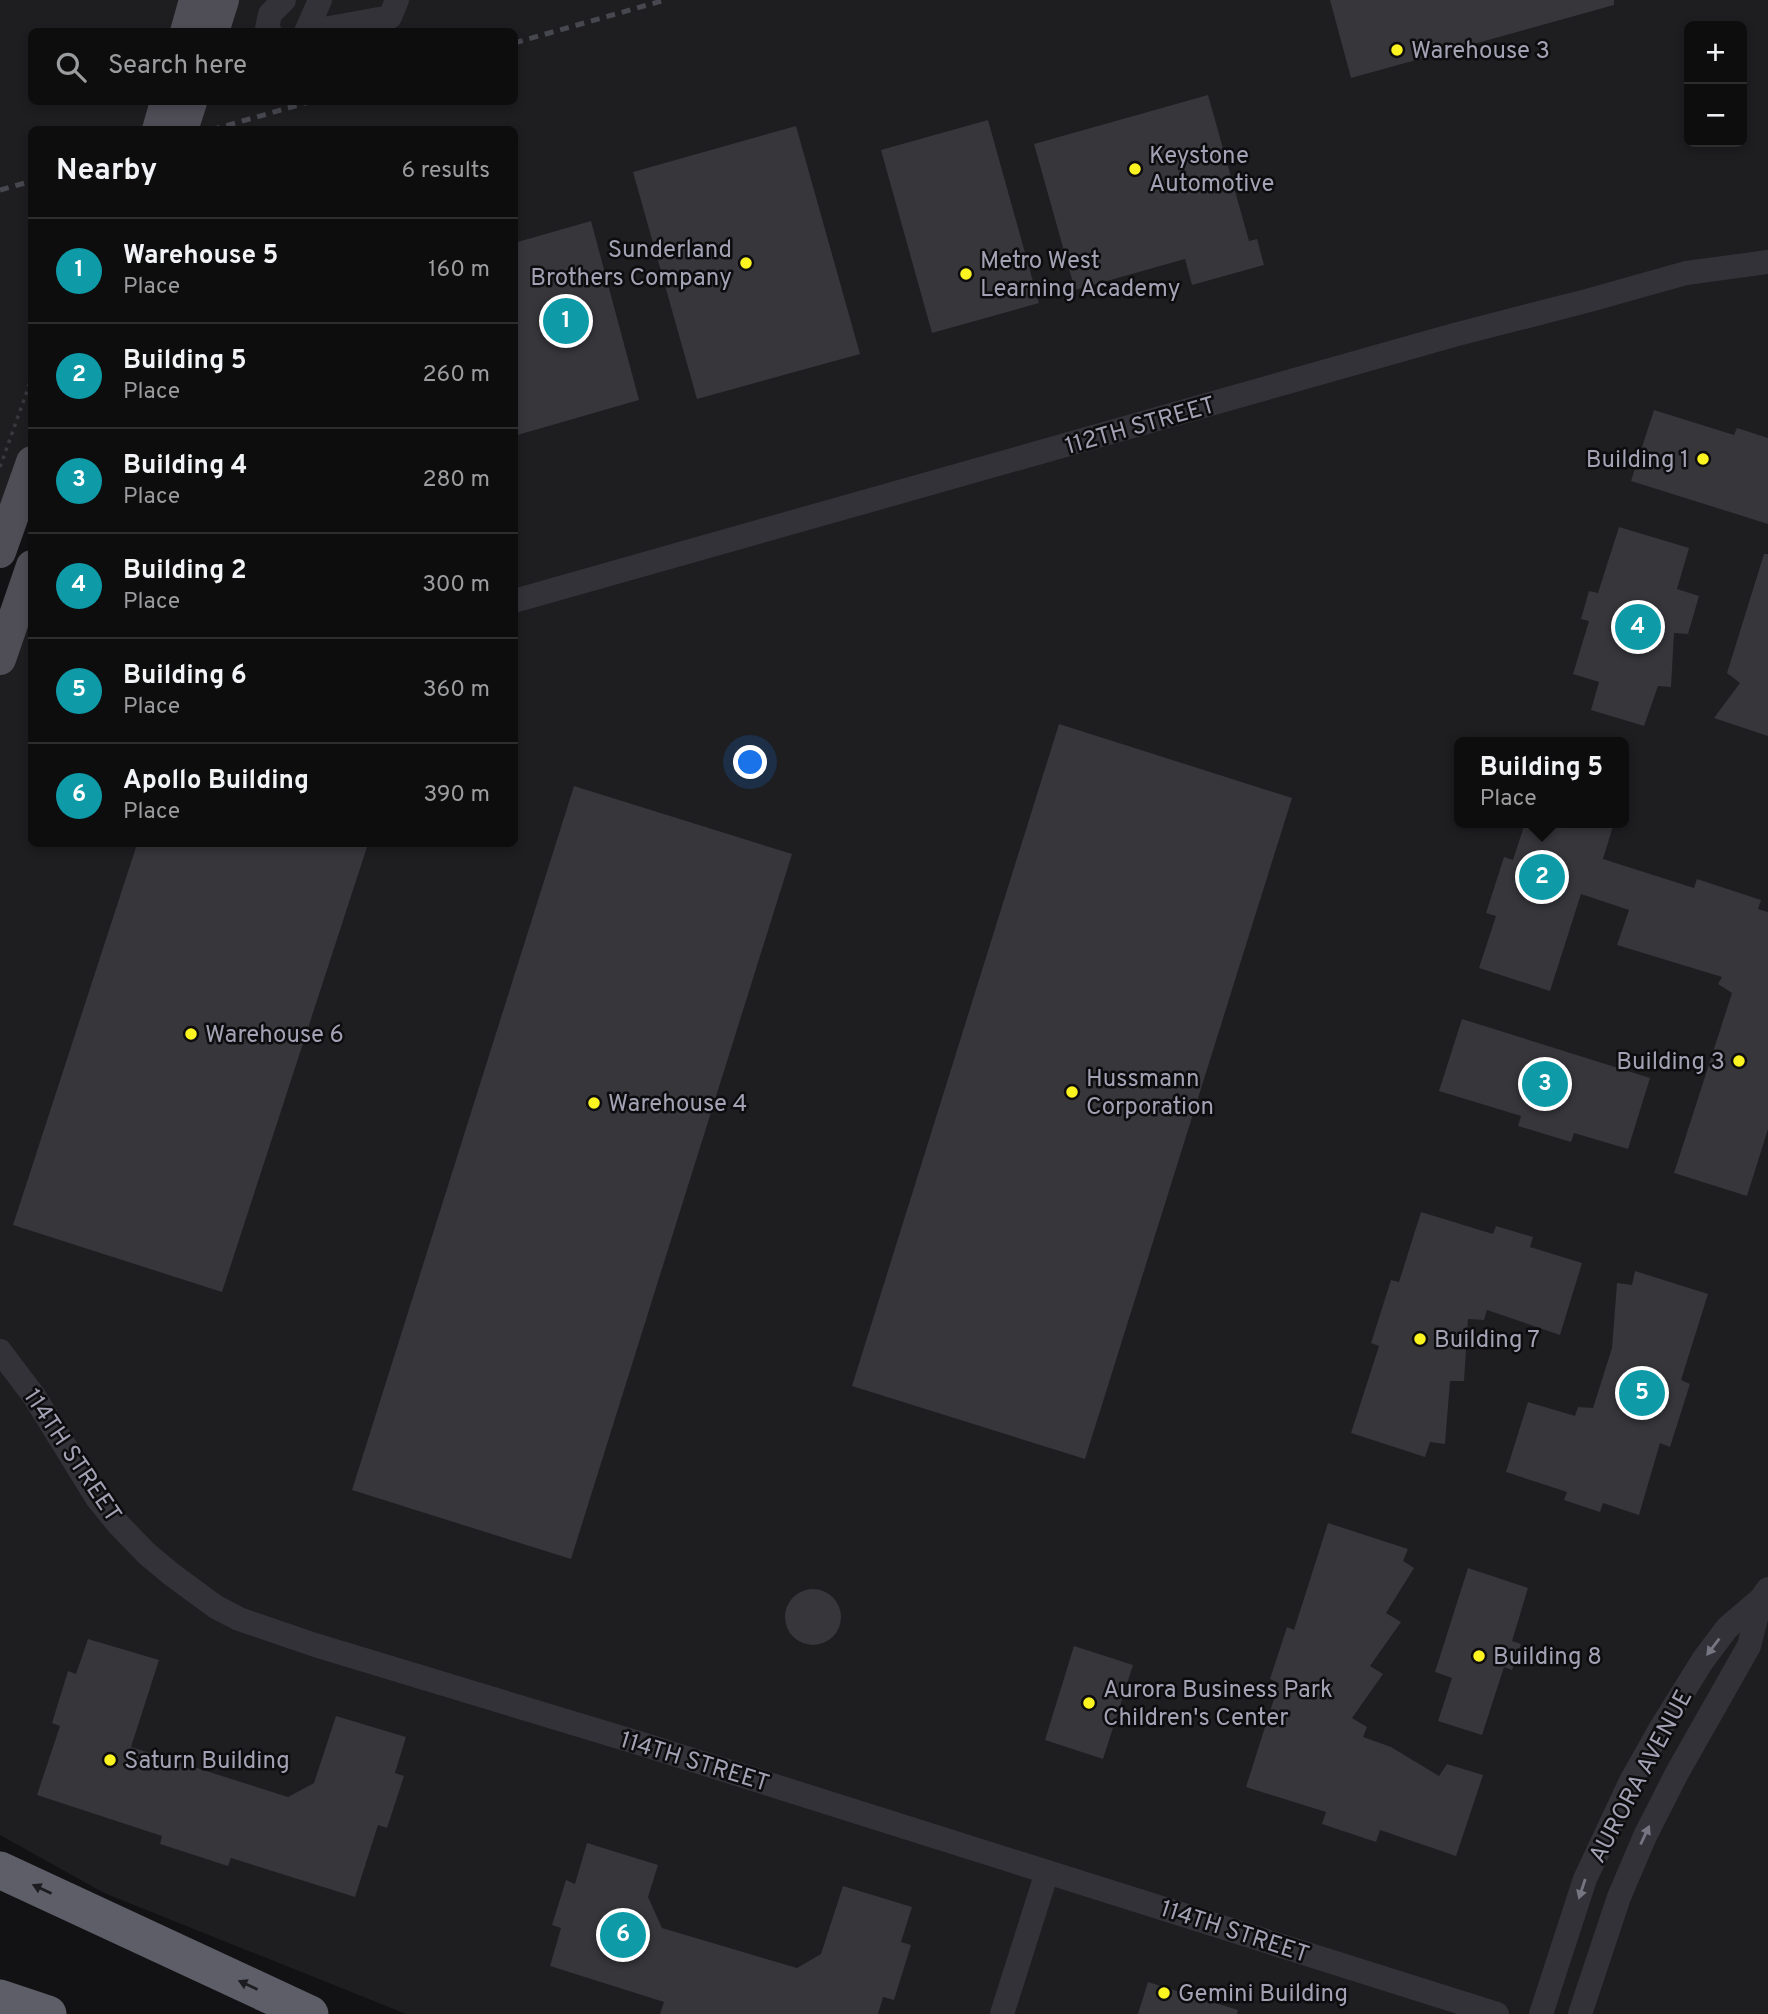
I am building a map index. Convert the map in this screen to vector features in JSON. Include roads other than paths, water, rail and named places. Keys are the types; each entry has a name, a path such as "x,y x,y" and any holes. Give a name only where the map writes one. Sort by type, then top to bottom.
{"highway":[{"path":"0,1870 310,2014"},
{"path":"0,1998 48,2014"}],"main road":[{"path":"187,28 195,0"},
{"path":"214,28 223,0"},
{"path":"159,126 165,105"},
{"path":"183,126 190,105"},
{"path":"0,552 28,473"},
{"path":"0,659 28,578"}],"street":[{"path":"267,28 270,14 284,0"},
{"path":"309,28 320,0"},
{"path":"322,28 394,8"},
{"name":"112TH STREET","path":"518,600 1454,335 1686,273 1768,262"},
{"name":"114TH STREET","path":"0,1351 34,1396 97,1498 118,1524 146,1553 216,1607 239,1619 1497,2014"},
{"name":"AURORA AVENUE","path":"1542,2014 1585,1879 1631,1781 1703,1660 1727,1628 1765,1594"},
{"name":"AURORA AVENUE","path":"1580,2014 1619,1897 1645,1836 1676,1773 1749,1646 1765,1594"},
{"path":"1002,2014 1047,1872"}],"railway":[{"path":"518,42 665,0"},
{"path":"225,126 298,105"},
{"path":"0,190 28,182"}],"place":[{"name":"Warehouse 3","path":"1397,50"},
{"name":"Keystone Automotive","path":"1135,169"},
{"name":"Sunderland Brothers Company","path":"746,263"},
{"name":"Metro West Learning Academy","path":"966,274"},
{"name":"Warehouse 5","path":"566,321"},
{"name":"Building 1","path":"1703,459"},
{"name":"Building 2","path":"1638,627"},
{"name":"Building 5","path":"1542,877"},
{"name":"Warehouse 6","path":"191,1034"},
{"name":"Building 3","path":"1739,1061"},
{"name":"Building 4","path":"1545,1084"},
{"name":"Hussmann Corporation","path":"1072,1092"},
{"name":"Warehouse 4","path":"594,1103"},
{"name":"Building 7","path":"1420,1339"},
{"name":"Building 6","path":"1642,1393"},
{"name":"Building 8","path":"1479,1656"},
{"name":"Aurora Business Park Children's Center","path":"1089,1703"},
{"name":"Saturn Building","path":"110,1760"},
{"name":"Apollo Building","path":"623,1935"},
{"name":"Gemini Building","path":"1164,1993"}]}
